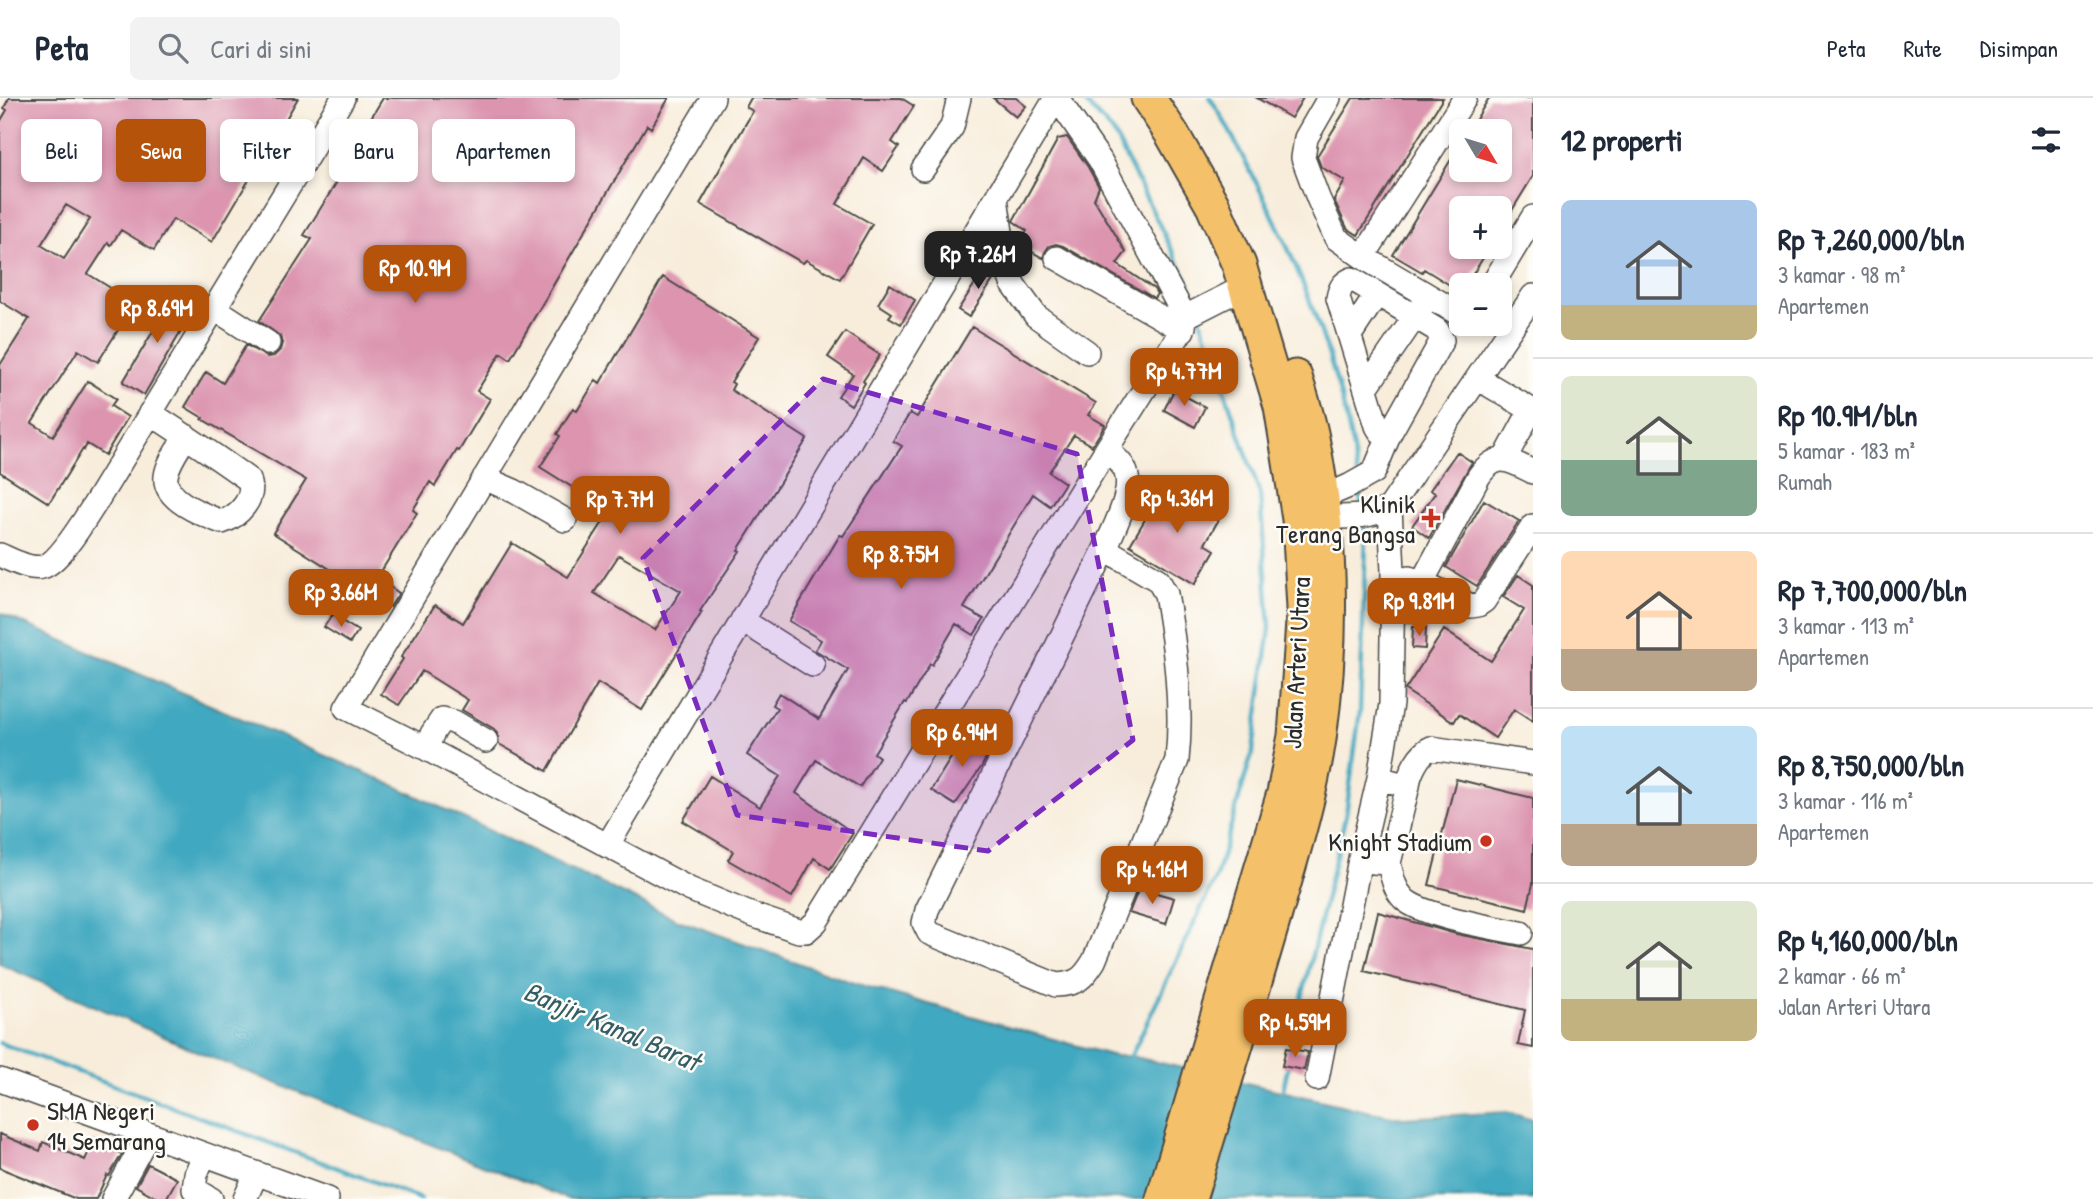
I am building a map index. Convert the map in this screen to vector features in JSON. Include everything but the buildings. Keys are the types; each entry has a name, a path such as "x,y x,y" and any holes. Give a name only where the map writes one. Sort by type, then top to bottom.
{"highway":[{"name":"Jalan Arteri Utara","path":"1148,98 1213,206 1234,292 1281,405 1299,519 1304,608 1295,736 1284,793 1189,1199"},
{"name":"Jalan Arteri Utara","path":"1163,1199 1308,800 1319,739 1326,670 1334,504 1260,265 1223,183 1199,138 1173,98"}],"street":[{"path":"0,555 42,568 53,561 67,545 98,499 343,98"},
{"path":"713,98 346,708 689,889 752,915 799,931 812,927 1187,320 1234,292"},
{"path":"923,169 951,127 959,98"},
{"path":"607,846 1057,98 1100,160 1187,320"},
{"path":"1329,98 1306,138 1303,158 1336,238 1449,308"},
{"path":"1363,257 1465,98"},
{"path":"996,198 1006,266 1012,283 1036,316 1087,352"},
{"path":"1499,273 1533,218"},
{"path":"1057,258 1187,320"},
{"path":"1334,504 1374,472 1390,433 1442,340 1437,330 1353,279 1344,282 1338,298 1377,426 1380,431 1390,433"},
{"path":"1350,335 1377,294"},
{"path":"1366,388 1430,297"},
{"path":"1317,1079 1360,859 1379,778 1391,704 1393,572 1381,510 1530,307"},
{"path":"214,309 268,343"},
{"path":"1479,379 1532,411 1504,460"},
{"path":"150,413 186,436"},
{"path":"1105,450 1126,470 1128,485 1125,499 1105,549 927,910 924,923 929,933 1056,985 1072,984 1085,975 1094,961 1177,760 1180,738 1178,695 1166,594 1158,580 1105,549"},
{"path":"1393,608 1414,608 1422,582 1488,464 1504,460 1533,472"},
{"path":"484,478 514,491 565,520"},
{"path":"1334,504 1381,510"},
{"path":"1393,572 1422,582 1471,606 1478,605 1484,601 1533,526"},
{"path":"742,620 813,665"},
{"path":"427,749 432,734 442,719 454,722 486,741"},
{"path":"1521,933 1421,910 1404,898 1394,885 1389,863 1411,774 1426,750 1431,748 1533,763"},
{"path":"1379,778 1408,786"},
{"path":"1360,859 1389,863"},
{"path":"0,1080 327,1199"},
{"path":"113,1199 148,1135"},
{"path":"195,1196 195,1174 204,1155"},
{"path":"245,1199 256,1174"}],"highlighted area":[{"path":"823,379 1077,454 1133,740 988,851 737,815 643,558"}],"water":[{"name":"Banjir Kanal Barat","path":"0,613 402,789 678,920 854,983 1114,1056 1131,1056 1362,1110 1403,1118 1507,1112 1533,1120 1533,1199 568,1199 205,1055 0,964"}],"waterway":[{"path":"1081,98 1113,132 1188,282 1195,303"},
{"path":"1210,98 1225,122 1283,237 1315,314 1340,392 1357,473"},
{"path":"1131,1056 1216,877 1253,750 1270,628 1260,494 1200,318"},
{"path":"1359,489 1362,508"},
{"path":"1291,1053 1346,814 1360,711 1366,536 1364,523"},
{"path":"0,1043 421,1199"},
{"path":"1282,1094 1289,1062"}],"place":[{"name":"Klinik Terang Bangsa","path":"1431,518"},
{"name":"Knight Stadium","path":"1486,841"},
{"name":"SMA Negeri 14 Semarang","path":"33,1125"}]}
